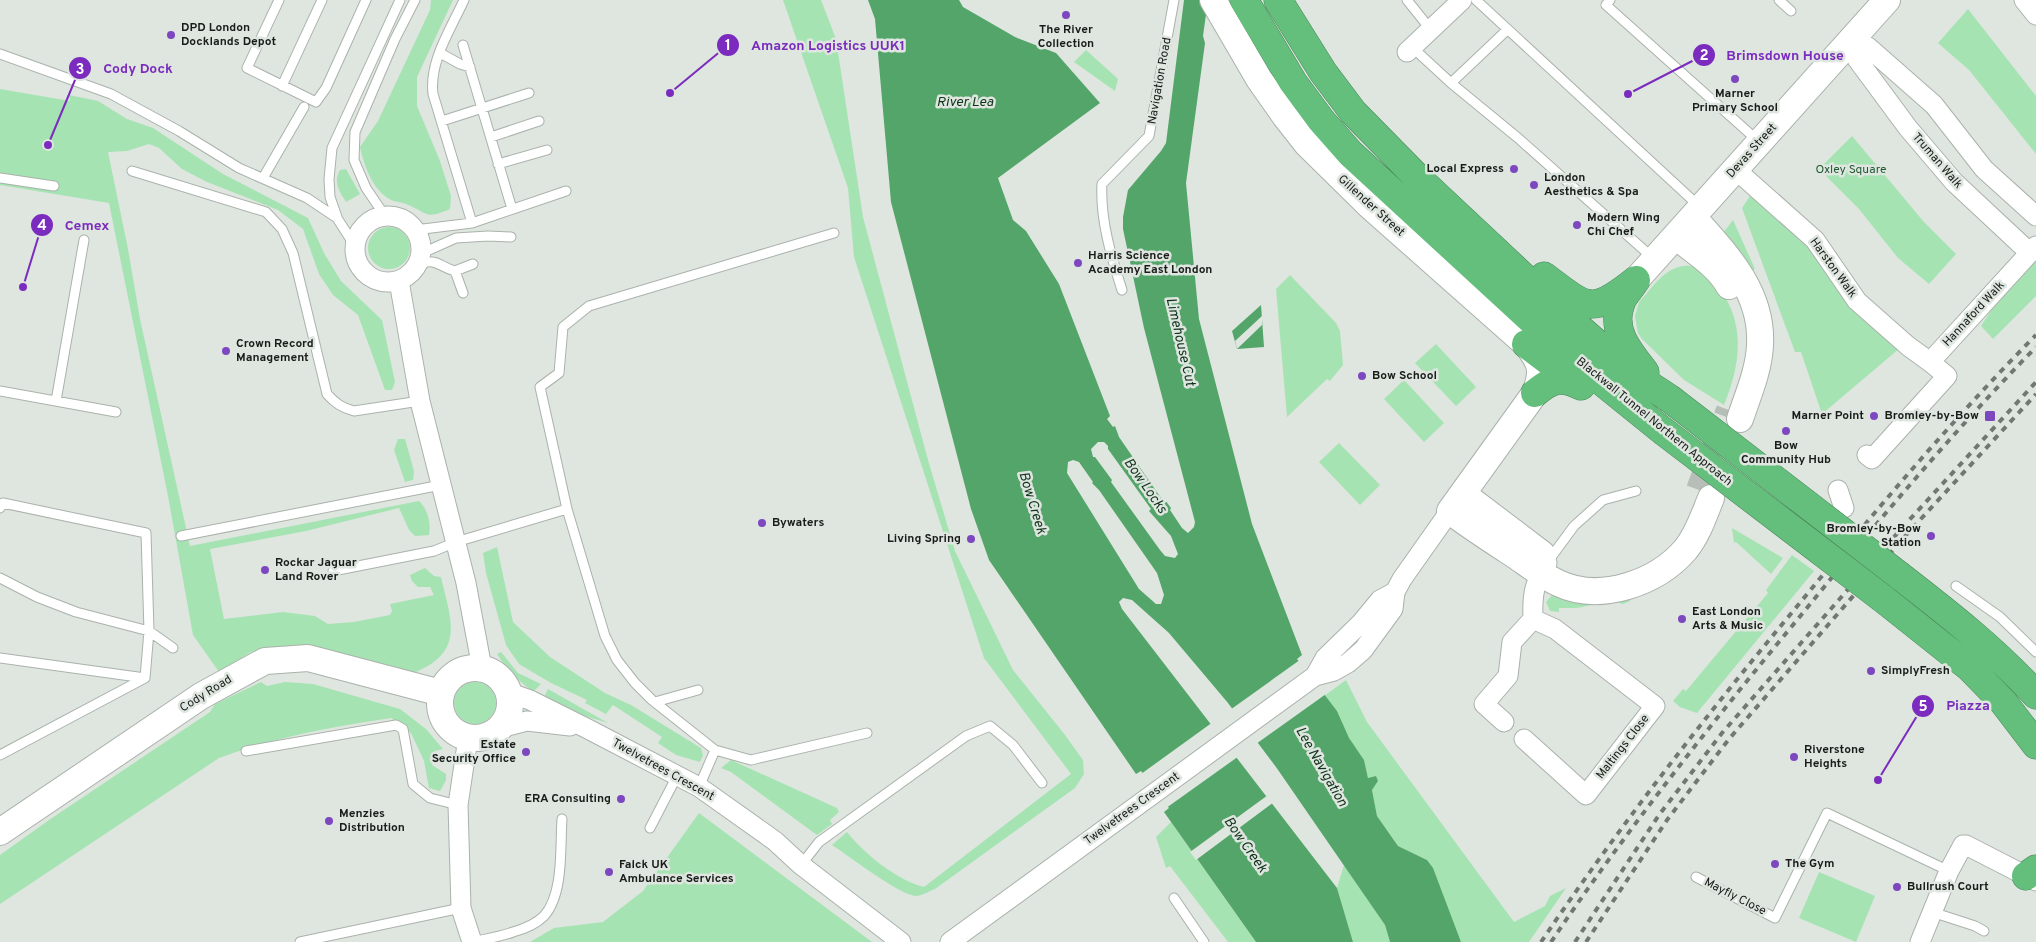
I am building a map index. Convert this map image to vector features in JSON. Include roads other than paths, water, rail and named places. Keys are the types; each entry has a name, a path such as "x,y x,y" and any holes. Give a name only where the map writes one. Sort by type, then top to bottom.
{"highway":[{"name":"Blackwall Tunnel Northern Approach","path":"1278,0 1322,72 1353,112 1418,178 1522,277 1628,371 1669,398 1963,624 2008,664 2036,695"},
{"name":"Blackwall Tunnel Northern Approach","path":"1226,4 1293,82 1321,120 1352,154 1575,360 1663,432 1882,598 1970,668 2004,703 2035,744"},
{"path":"1455,212 1579,302 1588,305 1598,304 1613,298 1636,280"},
{"path":"1636,280 1621,302 1618,330 1627,348 1644,371 1669,398"},
{"path":"1526,344 1583,387 1626,416 1663,432"},
{"path":"1535,393 1545,384 1556,380 1567,379 1583,387"}],"street":[{"path":"1410,50 1462,0"},
{"name":"Devas Street","path":"1636,280 1887,0"},
{"path":"2024,0 2036,15"},
{"name":"Gillender Street","path":"1226,4 1260,79 1284,116 1307,144 1370,206 1526,344 1534,354 1541,372 1535,393"},
{"name":"Truman Walk","path":"2033,249 1954,182 1908,128 1862,53 1934,105 1984,169 2036,216"},
{"name":"Harston Walk","path":"1736,169 1815,240 1857,301 1908,346 1930,362"},
{"path":"1676,236 1706,259 1725,279 1741,310 1745,345 1734,414 1753,380 1760,347 1760,326 1755,304 1737,268 1697,212"},
{"path":"385,216 396,217 407,222 415,230 421,245 419,259 408,276 399,281 387,283 366,275 356,258 355,246 358,235 364,225 385,216"},
{"name":"Hannaford Walk","path":"1930,362 2033,249"},
{"path":"399,281 420,401 473,614 482,668"},
{"path":"1867,455 1872,459 1946,376 1930,362"},
{"name":"Twelvetrees Crescent","path":"950,942 1329,665 1361,652 1375,636 1392,609 1395,592 1402,579 1535,393"},
{"path":"1838,490 1844,508"},
{"path":"1456,503 1545,566 1559,584 1582,590 1606,590 1630,586 1670,564 1686,548 1699,529 1705,494"},
{"path":"1504,722 1484,704 1508,676 1512,642 1533,619 1532,595 1545,566"},
{"name":"Maltings Close","path":"1524,739 1586,794 1655,706 1554,629 1533,619"},
{"name":"Cody Road","path":"0,832 201,696 265,661 308,658 441,693"},
{"path":"469,668 482,668 494,673 504,682 510,693 510,712 500,728 485,737 468,738 457,734 445,721 440,705 441,693 447,681 457,673 469,668"},
{"name":"Twelvetrees Crescent","path":"510,693 530,700 588,729 699,788 775,841 802,865 901,942"},
{"name":"Twelvetrees Crescent","path":"500,728 536,721 588,729"},
{"path":"468,738 458,805 461,908 472,942"},
{"path":"1920,942 1960,848 1963,845 2032,875"}],"lane":[{"path":"279,0 247,68 316,102 326,88 366,0"},
{"path":"282,86 322,0"},
{"path":"355,246 337,218 330,198 329,179 332,148 400,0"},
{"path":"385,216 366,188 354,160 355,132 395,39 415,0"},
{"path":"464,0 440,53 433,72 432,83 472,223"},
{"name":"Navigation Road","path":"1122,290 1112,257 1101,201 1102,184 1149,136 1174,0"},
{"path":"1407,0 1431,30"},
{"path":"1476,0 1697,212"},
{"path":"1610,0 1606,5 1759,142"},
{"path":"1779,0 1791,11"},
{"path":"1451,83 1508,30"},
{"path":"463,45 512,209"},
{"path":"1410,50 1518,138 1655,259"},
{"path":"440,53 460,64 470,67"},
{"path":"0,54 111,94 179,131 239,168 307,198 337,218"},
{"path":"442,121 529,93"},
{"path":"263,178 304,106"},
{"path":"490,137 539,121"},
{"path":"498,164 547,150"},
{"path":"132,171 266,212 282,229 293,253 327,394 334,402 344,409 354,411 420,401"},
{"path":"0,178 54,186"},
{"path":"415,230 472,223 566,191"},
{"path":"834,233 589,306 563,327 559,373 540,387 567,510 605,636 618,660 635,683 655,702 715,750 751,760 867,733"},
{"path":"419,259 456,238 511,237"},
{"path":"56,401 84,240"},
{"path":"419,259 439,263 455,271 463,293"},
{"path":"455,271 473,264"},
{"path":"0,391 116,412"},
{"path":"181,536 441,485"},
{"path":"1545,566 1574,526 1603,500 1636,491"},
{"path":"0,508 3,503 146,532 149,631 145,678"},
{"path":"333,571 434,551 456,542 567,510"},
{"path":"0,578 37,597 76,612 149,631 173,648"},
{"path":"1956,586 2000,617 2036,652"},
{"path":"0,658 145,678"},
{"path":"0,755 145,678"},
{"path":"655,702 698,690"},
{"path":"246,751 396,725 403,729 412,784 430,798 458,805"},
{"path":"802,865 819,842 966,736 990,726 1013,744 1042,783"},
{"path":"699,788 715,750"},
{"path":"650,828 677,776"},
{"name":"Mayfly Close","path":"1696,877 1775,918 1827,812 1950,871"},
{"path":"472,942 512,933 529,926 548,910 552,904 558,883 562,819"},
{"path":"1174,898 1204,942"},
{"path":"300,942 461,908"},
{"path":"1932,912 1975,926 1984,931"}],"water":[{"name":"River Lea","path":"868,0 959,0 963,7 1015,37 1056,53 1100,103 998,178 1013,220 1026,231 1059,284 1110,416 1107,419 1113,427 1115,426 1119,437 1163,501 1165,500 1171,508 1170,510 1182,528 1188,533 1194,527 1195,522 1144,328 1123,229 1123,217 1128,190 1166,143 1184,0 1208,0 1203,36 1205,43 1186,183 1199,319 1252,524 1302,655 1297,659 1337,711 1349,738 1364,760 1368,778 1376,776 1378,781 1372,790 1377,816 1398,846 1427,860 1433,868 1461,942 1390,942 1385,925 1276,767 1228,703 1169,633 1132,600 1123,598 1119,602 1122,609 1337,888 1353,942 1256,942 1164,812 1169,808 1141,771 1136,774 989,560 971,509 891,202 875,19","holes":["1098,442 1104,442 1108,446 1108,449 1151,509 1149,511 1171,536 1178,554 1175,558 1165,556 1160,550 1111,482 1112,480 1095,457 1093,457 1091,449","1073,460 1079,462 1157,573 1164,595 1161,604 1156,604 1139,589 1067,473 1068,462"]},
{"path":"1261,305 1264,347 1237,349 1232,331"}],"tunnel":[{"path":"1699,490 1729,410"}],"railway":[{"path":"1541,942 1634,812 1765,645 1914,467 2036,335"},
{"path":"1551,942 1641,816 1769,654 1916,478 2036,347"},
{"path":"1575,942 1659,815 1722,733 1901,529 2036,382"},
{"path":"1586,942 1667,820 1729,739 1907,534 2036,394"}],"place":[{"name":"The River Collection","path":"1066,15"},
{"name":"DPD London Docklands Depot","path":"171,35"},
{"name":"Marner Primary School","path":"1735,79"},
{"name":"Amazon Logistics UUK1","path":"670,93"},
{"name":"Brimsdown House","path":"1628,94"},
{"name":"Cody Dock","path":"48,145"},
{"name":"Local Express","path":"1514,169"},
{"name":"London Aesthetics & Spa","path":"1534,185"},
{"name":"Modern Wing Chi Chef","path":"1577,225"},
{"name":"Harris Science Academy East London","path":"1078,263"},
{"name":"Cemex","path":"23,287"},
{"name":"Crown Record Management","path":"226,351"},
{"name":"Bow School","path":"1362,376"},
{"name":"Marner Point","path":"1874,416"},
{"name":"Bromley-by-Bow","path":"1990,416"},
{"name":"Bow Community Hub","path":"1786,431"},
{"name":"Bywaters","path":"762,523"},
{"name":"Bromley-by-Bow Station","path":"1931,536"},
{"name":"Living Spring","path":"971,539"},
{"name":"Rockar Jaguar Land Rover","path":"265,570"},
{"name":"East London Arts & Music","path":"1682,619"},
{"name":"SimplyFresh","path":"1871,671"},
{"name":"Estate Security Office","path":"526,752"},
{"name":"Riverstone Heights","path":"1794,757"},
{"name":"Piazza","path":"1878,780"},
{"name":"ERA Consulting","path":"621,799"},
{"name":"Menzies Distribution","path":"329,821"},
{"name":"The Gym","path":"1775,864"},
{"name":"Falck UK Ambulance Services","path":"609,872"},
{"name":"Bullrush Court","path":"1897,887"}],"park label":[{"name":"Oxley Square","path":"1851,170"}],"water label":[{"name":"Limehouse Cut","path":"1180,342"},
{"name":"Bow Locks","path":"1145,486"},
{"name":"Bow Creek","path":"1032,503"},
{"name":"Lee Navigation","path":"1321,767"},
{"name":"Bow Creek","path":"1245,845"}]}
